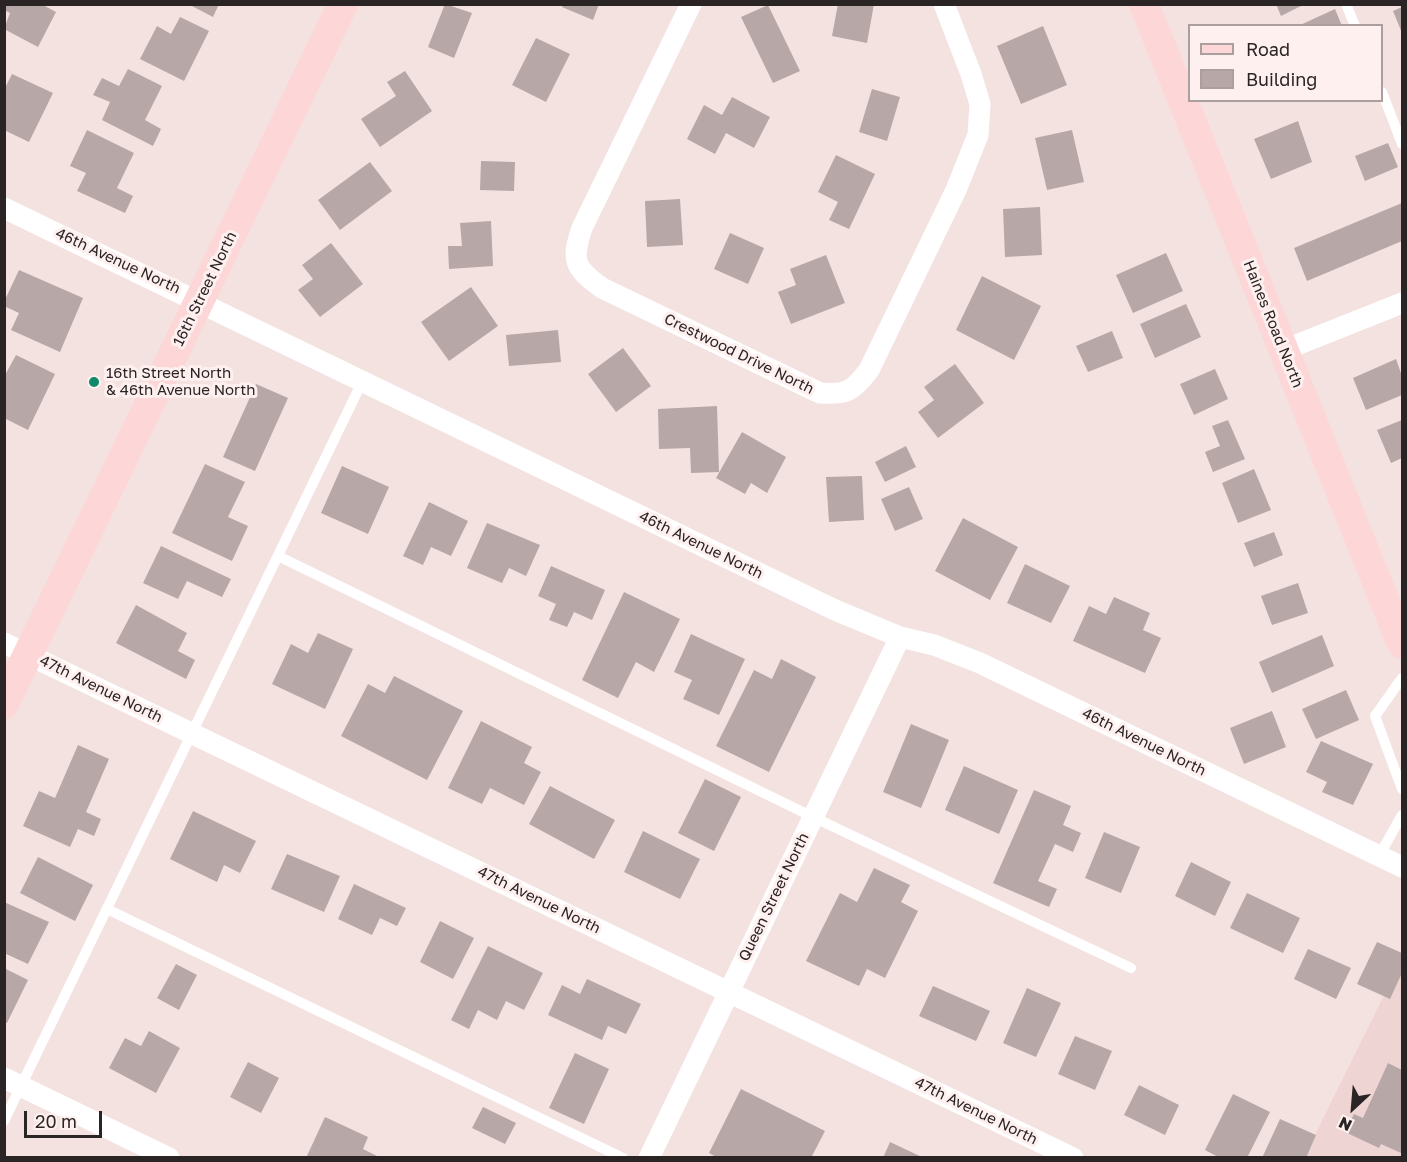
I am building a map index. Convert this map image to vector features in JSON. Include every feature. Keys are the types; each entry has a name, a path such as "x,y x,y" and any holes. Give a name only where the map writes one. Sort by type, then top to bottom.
{"street":[{"name":"16th Street North","path":"4,704 16,649 200,300 343,4"},
{"name":"Crestwood Drive North","path":"691,4 582,228 574,251 582,274 602,288 820,393 840,394 855,388 869,370 956,190 978,135 980,104 944,4"},
{"name":"Haines Road North","path":"1144,4 1402,644"},
{"name":"46th Avenue North","path":"4,208 200,300 835,610 900,637 934,645 980,663 1402,867"},
{"path":"1284,350 1402,303"},
{"name":"Queen Street North","path":"649,1158 900,637"},
{"name":"47th Avenue North","path":"16,649 1073,1158"},
{"path":"13,1082 169,1158"}],"lane":[{"path":"1346,4 1353,24"},
{"path":"1383,95 1402,144"},
{"path":"4,1121 13,1082 107,909 364,380"},
{"path":"278,556 813,817 1131,968"},
{"path":"1402,678 1375,716 1402,789"},
{"path":"1379,856 1402,815"},
{"path":"107,909 623,1158"}],"shaded area":[{"path":"1402,959 1402,1157 1304,1157"}],"building":[{"path":"4,4 41,4 56,12 38,47 4,29 10,13 4,10"},
{"path":"188,4 219,4 213,17"},
{"path":"445,4 472,13 454,58 428,47"},
{"path":"563,4 599,4 593,20 562,7"},
{"path":"838,4 874,4 867,43 832,36"},
{"path":"1276,4 1305,4 1281,16"},
{"path":"768,5 800,71 773,83 741,17"},
{"path":"1402,7 1402,33 1393,11"},
{"path":"1335,9 1341,24 1302,24"},
{"path":"180,17 209,31 184,81 140,59 157,26 171,34"},
{"path":"1043,26 1067,85 1021,104 997,46"},
{"path":"536,38 570,54 546,102 512,85"},
{"path":"128,69 162,86 145,120 161,129 153,146 102,120 110,102 93,95 102,78 119,86"},
{"path":"405,71 432,111 380,147 361,119 396,96 387,82"},
{"path":"12,74 53,93 29,142 4,130 4,90"},
{"path":"872,89 900,97 887,141 859,132"},
{"path":"732,97 770,117 754,148 726,133 715,154 687,139 704,105 722,115"},
{"path":"1298,121 1312,162 1271,179 1254,139"},
{"path":"87,130 134,153 117,188 133,196 125,213 77,191 86,173 70,166"},
{"path":"1072,130 1084,182 1047,190 1035,138"},
{"path":"1388,143 1398,167 1365,181 1355,156"},
{"path":"836,155 875,174 849,229 829,220 838,202 818,192"},
{"path":"481,161 515,162 514,191 480,190"},
{"path":"370,162 392,191 340,230 318,200"},
{"path":"680,199 683,245 647,247 645,201"},
{"path":"1402,203 1402,241 1307,281 1294,248"},
{"path":"1040,207 1042,255 1005,257 1003,209"},
{"path":"491,221 493,266 449,269 448,246 462,246 460,223"},
{"path":"730,233 764,248 748,284 714,269"},
{"path":"331,243 363,284 320,317 298,290 313,279 302,265"},
{"path":"1166,253 1183,291 1133,313 1116,275"},
{"path":"826,255 845,303 791,324 778,292 796,285 790,269"},
{"path":"19,270 83,298 60,352 11,330 19,313 4,306 4,302"},
{"path":"982,276 1041,306 1014,360 956,330"},
{"path":"471,287 498,326 449,361 421,322"},
{"path":"1186,304 1201,337 1155,358 1140,324"},
{"path":"558,330 561,362 509,366 506,335"},
{"path":"1112,331 1123,358 1088,372 1076,346"},
{"path":"623,348 651,386 616,412 588,374"},
{"path":"16,355 55,374 28,430 4,418 4,377"},
{"path":"1396,359 1402,376 1402,395 1366,410 1353,378"},
{"path":"955,364 984,403 938,438 918,412 934,400 924,387"},
{"path":"1215,369 1228,399 1194,415 1180,384"},
{"path":"256,384 288,398 255,471 223,457"},
{"path":"717,406 719,472 691,473 690,448 659,449 658,409"},
{"path":"1228,420 1245,459 1213,472 1205,452 1220,446 1212,426"},
{"path":"1402,420 1402,458 1391,463 1377,430"},
{"path":"742,432 786,457 767,493 751,483 745,494 716,478"},
{"path":"906,446 916,467 885,482 875,462"},
{"path":"205,464 245,482 228,517 248,526 232,561 172,533"},
{"path":"342,466 389,487 368,534 321,513"},
{"path":"1254,469 1271,510 1238,523 1222,483"},
{"path":"862,476 864,520 829,522 826,477"},
{"path":"909,487 923,519 895,531 881,499"},
{"path":"429,502 468,521 451,556 431,547 423,565 403,556"},
{"path":"963,518 1018,547 990,600 935,571"},
{"path":"487,523 540,545 526,576 509,568 502,583 467,568"},
{"path":"1274,532 1283,555 1254,567 1244,543"},
{"path":"161,546 231,579 222,597 187,581 178,599 143,583"},
{"path":"1025,564 1070,586 1051,623 1007,603"},
{"path":"551,566 605,590 592,620 574,612 567,627 549,620 556,604 538,596"},
{"path":"1298,583 1308,613 1272,625 1261,596"},
{"path":"624,592 680,619 654,672 636,662 618,698 582,680"},
{"path":"1114,597 1150,613 1143,630 1161,638 1145,673 1073,641 1089,606 1106,614"},
{"path":"136,605 187,633 178,651 195,660 186,679 116,643"},
{"path":"318,633 353,649 325,709 272,684 291,644 308,653"},
{"path":"691,634 745,659 719,715 683,699 692,680 674,672"},
{"path":"1322,635 1334,666 1272,693 1259,662"},
{"path":"781,659 816,677 769,772 716,746 754,670 772,679"},
{"path":"394,676 463,711 427,780 341,736 368,684 385,693"},
{"path":"1346,690 1359,720 1316,739 1302,709"},
{"path":"1272,711 1286,747 1244,764 1230,728"},
{"path":"481,721 532,747 524,763 541,772 524,805 490,788 482,804 448,788"},
{"path":"911,724 949,740 921,808 883,792"},
{"path":"1321,741 1373,764 1353,805 1322,792 1327,782 1306,772"},
{"path":"78,745 109,759 86,812 101,819 94,836 78,829 70,847 23,826 39,791 55,798"},
{"path":"964,766 1018,790 999,834 945,810"},
{"path":"705,779 741,797 714,851 678,833"},
{"path":"550,786 615,820 594,859 529,824"},
{"path":"1034,790 1071,806 1063,825 1081,833 1073,852 1055,844 1038,881 1057,889 1049,907 993,883"},
{"path":"193,811 256,841 240,873 224,865 217,882 170,859"},
{"path":"643,831 700,859 680,899 624,872"},
{"path":"1104,832 1140,847 1121,893 1085,878"},
{"path":"287,854 340,876 324,912 271,889"},
{"path":"38,857 93,885 75,921 20,893"},
{"path":"1191,862 1231,882 1215,916 1175,896"},
{"path":"874,868 910,885 901,902 918,911 885,978 867,969 859,986 806,961 840,893 857,902"},
{"path":"354,884 406,908 397,926 380,918 372,935 338,919"},
{"path":"1247,893 1300,918 1283,953 1230,928"},
{"path":"4,902 49,922 28,964 4,953"},
{"path":"440,921 474,938 453,979 420,962"},
{"path":"1377,942 1402,953 1402,973 1390,999 1357,984"},
{"path":"488,946 543,973 524,1010 506,1001 497,1020 478,1010 469,1029 451,1020"},
{"path":"1308,949 1351,968 1336,999 1294,979"},
{"path":"176,964 197,975 179,1010 157,998"},
{"path":"4,968 28,980 7,1023 4,1021"},
{"path":"587,979 641,1004 626,1034 608,1026 602,1040 548,1015 562,985 580,994"},
{"path":"933,986 990,1011 976,1041 919,1016"},
{"path":"1027,988 1061,1003 1036,1057 1003,1043"},
{"path":"149,1031 180,1048 156,1093 109,1068 125,1038 141,1046"},
{"path":"1075,1036 1112,1051 1095,1090 1058,1074"},
{"path":"575,1053 609,1069 584,1124 549,1108"},
{"path":"248,1062 279,1078 261,1113 230,1097"},
{"path":"1388,1063 1402,1070 1401,1153 1381,1144 1379,1148 1345,1132 1354,1114 1363,1118"},
{"path":"1139,1085 1179,1105 1165,1135 1124,1115"},
{"path":"741,1089 825,1131 811,1158 718,1158 709,1153"},
{"path":"1233,1094 1270,1112 1247,1158 1220,1158 1205,1150"},
{"path":"483,1107 516,1123 505,1144 472,1128"},
{"path":"325,1117 368,1137 363,1149 381,1158 306,1158"},
{"path":"1280,1119 1316,1135 1306,1158 1262,1158"},
{"path":"890,1142 924,1158 883,1158"}],"place":[{"name":"16th Street North & 46th Avenue North","path":"94,382"}]}
